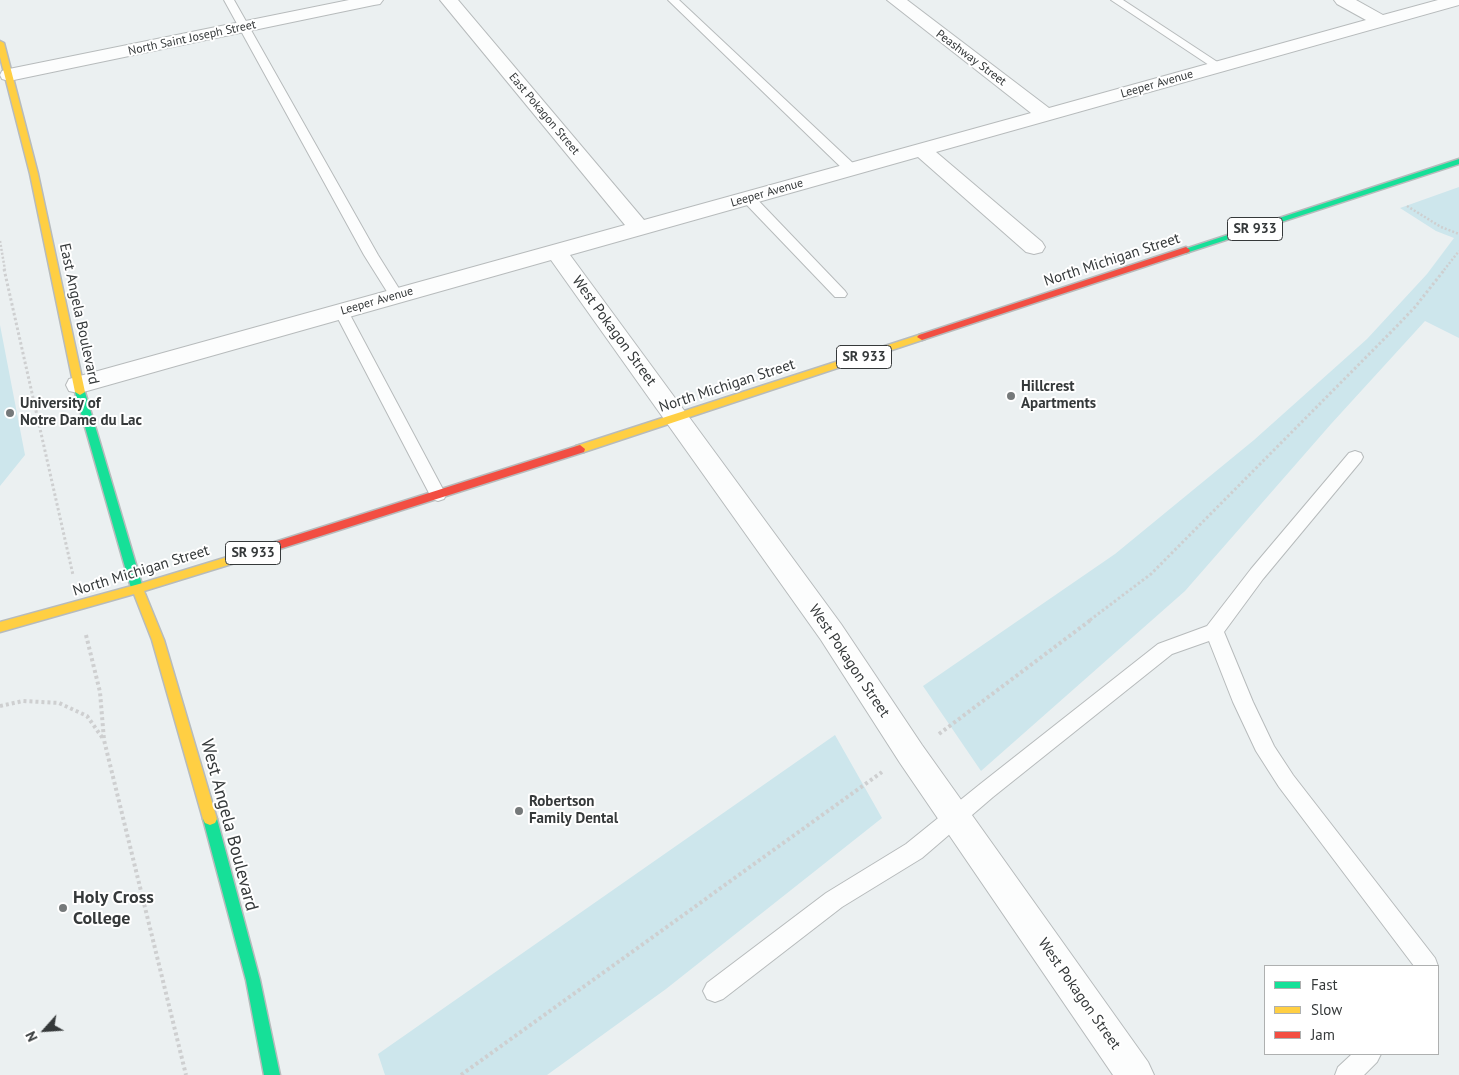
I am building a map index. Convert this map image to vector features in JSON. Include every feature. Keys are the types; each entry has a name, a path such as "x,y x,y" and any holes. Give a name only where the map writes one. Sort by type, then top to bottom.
{"main road":[{"name":"East Angela Boulevard","path":"0,43 32,165 78,385 137,589"},
{"name":"North Michigan Street","path":"0,627 137,589 369,518 1459,161"},
{"name":"West Angela Boulevard","path":"137,589 158,640 199,776 253,980 272,1075"}],"street":[{"name":"North Saint Joseph Street","path":"9,75 374,0"},
{"name":"East Pokagon Street","path":"449,0 639,228"},
{"name":"Peashway Street","path":"896,0 1046,115"},
{"name":"Leeper Avenue","path":"78,385 1457,0"},
{"path":"1346,1 1381,21"},
{"path":"922,150 1034,247"},
{"name":"West Pokagon Street","path":"556,251 834,637 911,754 1135,1075"}],"lane":[{"path":"229,0 351,220 396,295"},
{"path":"673,0 852,169"},
{"path":"1116,0 1219,66"},
{"path":"748,198 840,294"},
{"path":"341,311 438,495"},
{"path":"714,991 834,900 914,851 1165,649 1214,631 1257,574 1355,457"},
{"path":"1214,631 1243,702 1266,751 1286,781 1426,965"},
{"path":"1347,1075 1368,1055"}],"path":[{"path":"1404,203 1441,228 1459,234"},
{"path":"0,241 2,258 68,554"},
{"path":"932,740 1151,574 1415,308 1459,252"},
{"path":"93,664 100,692 104,740 186,1075"},
{"path":"0,706 23,700 59,703 87,716 104,740"},
{"path":"461,1075 883,772"}],"shaded area":[{"path":"1459,187 1459,338 1425,321 1331,424 1185,591 981,771 923,686 1115,554 1254,440 1367,339 1427,274 1454,238 1436,231 1400,208"},
{"path":"0,325 25,455 0,486"},
{"path":"835,735 882,818 666,989 547,1075 385,1075 378,1054"}],"traffic: fast":[{"path":"1186,250 1459,161"},
{"path":"80,392 137,588"},
{"path":"210,819 253,980 272,1075"}],"traffic: slow":[{"path":"0,43 34,174 80,392"},
{"path":"580,449 922,337"},
{"path":"0,627 137,589 260,551"},
{"path":"137,588 158,640 210,819"}],"traffic: jam":[{"path":"922,337 1186,250"},
{"path":"260,551 580,449"}],"place":[{"name":"Hillcrest Apartments","path":"1011,396"},
{"name":"University of Notre Dame du Lac","path":"10,413"},
{"name":"Robertson Family Dental","path":"519,811"},
{"name":"Holy Cross College","path":"63,908"}]}
